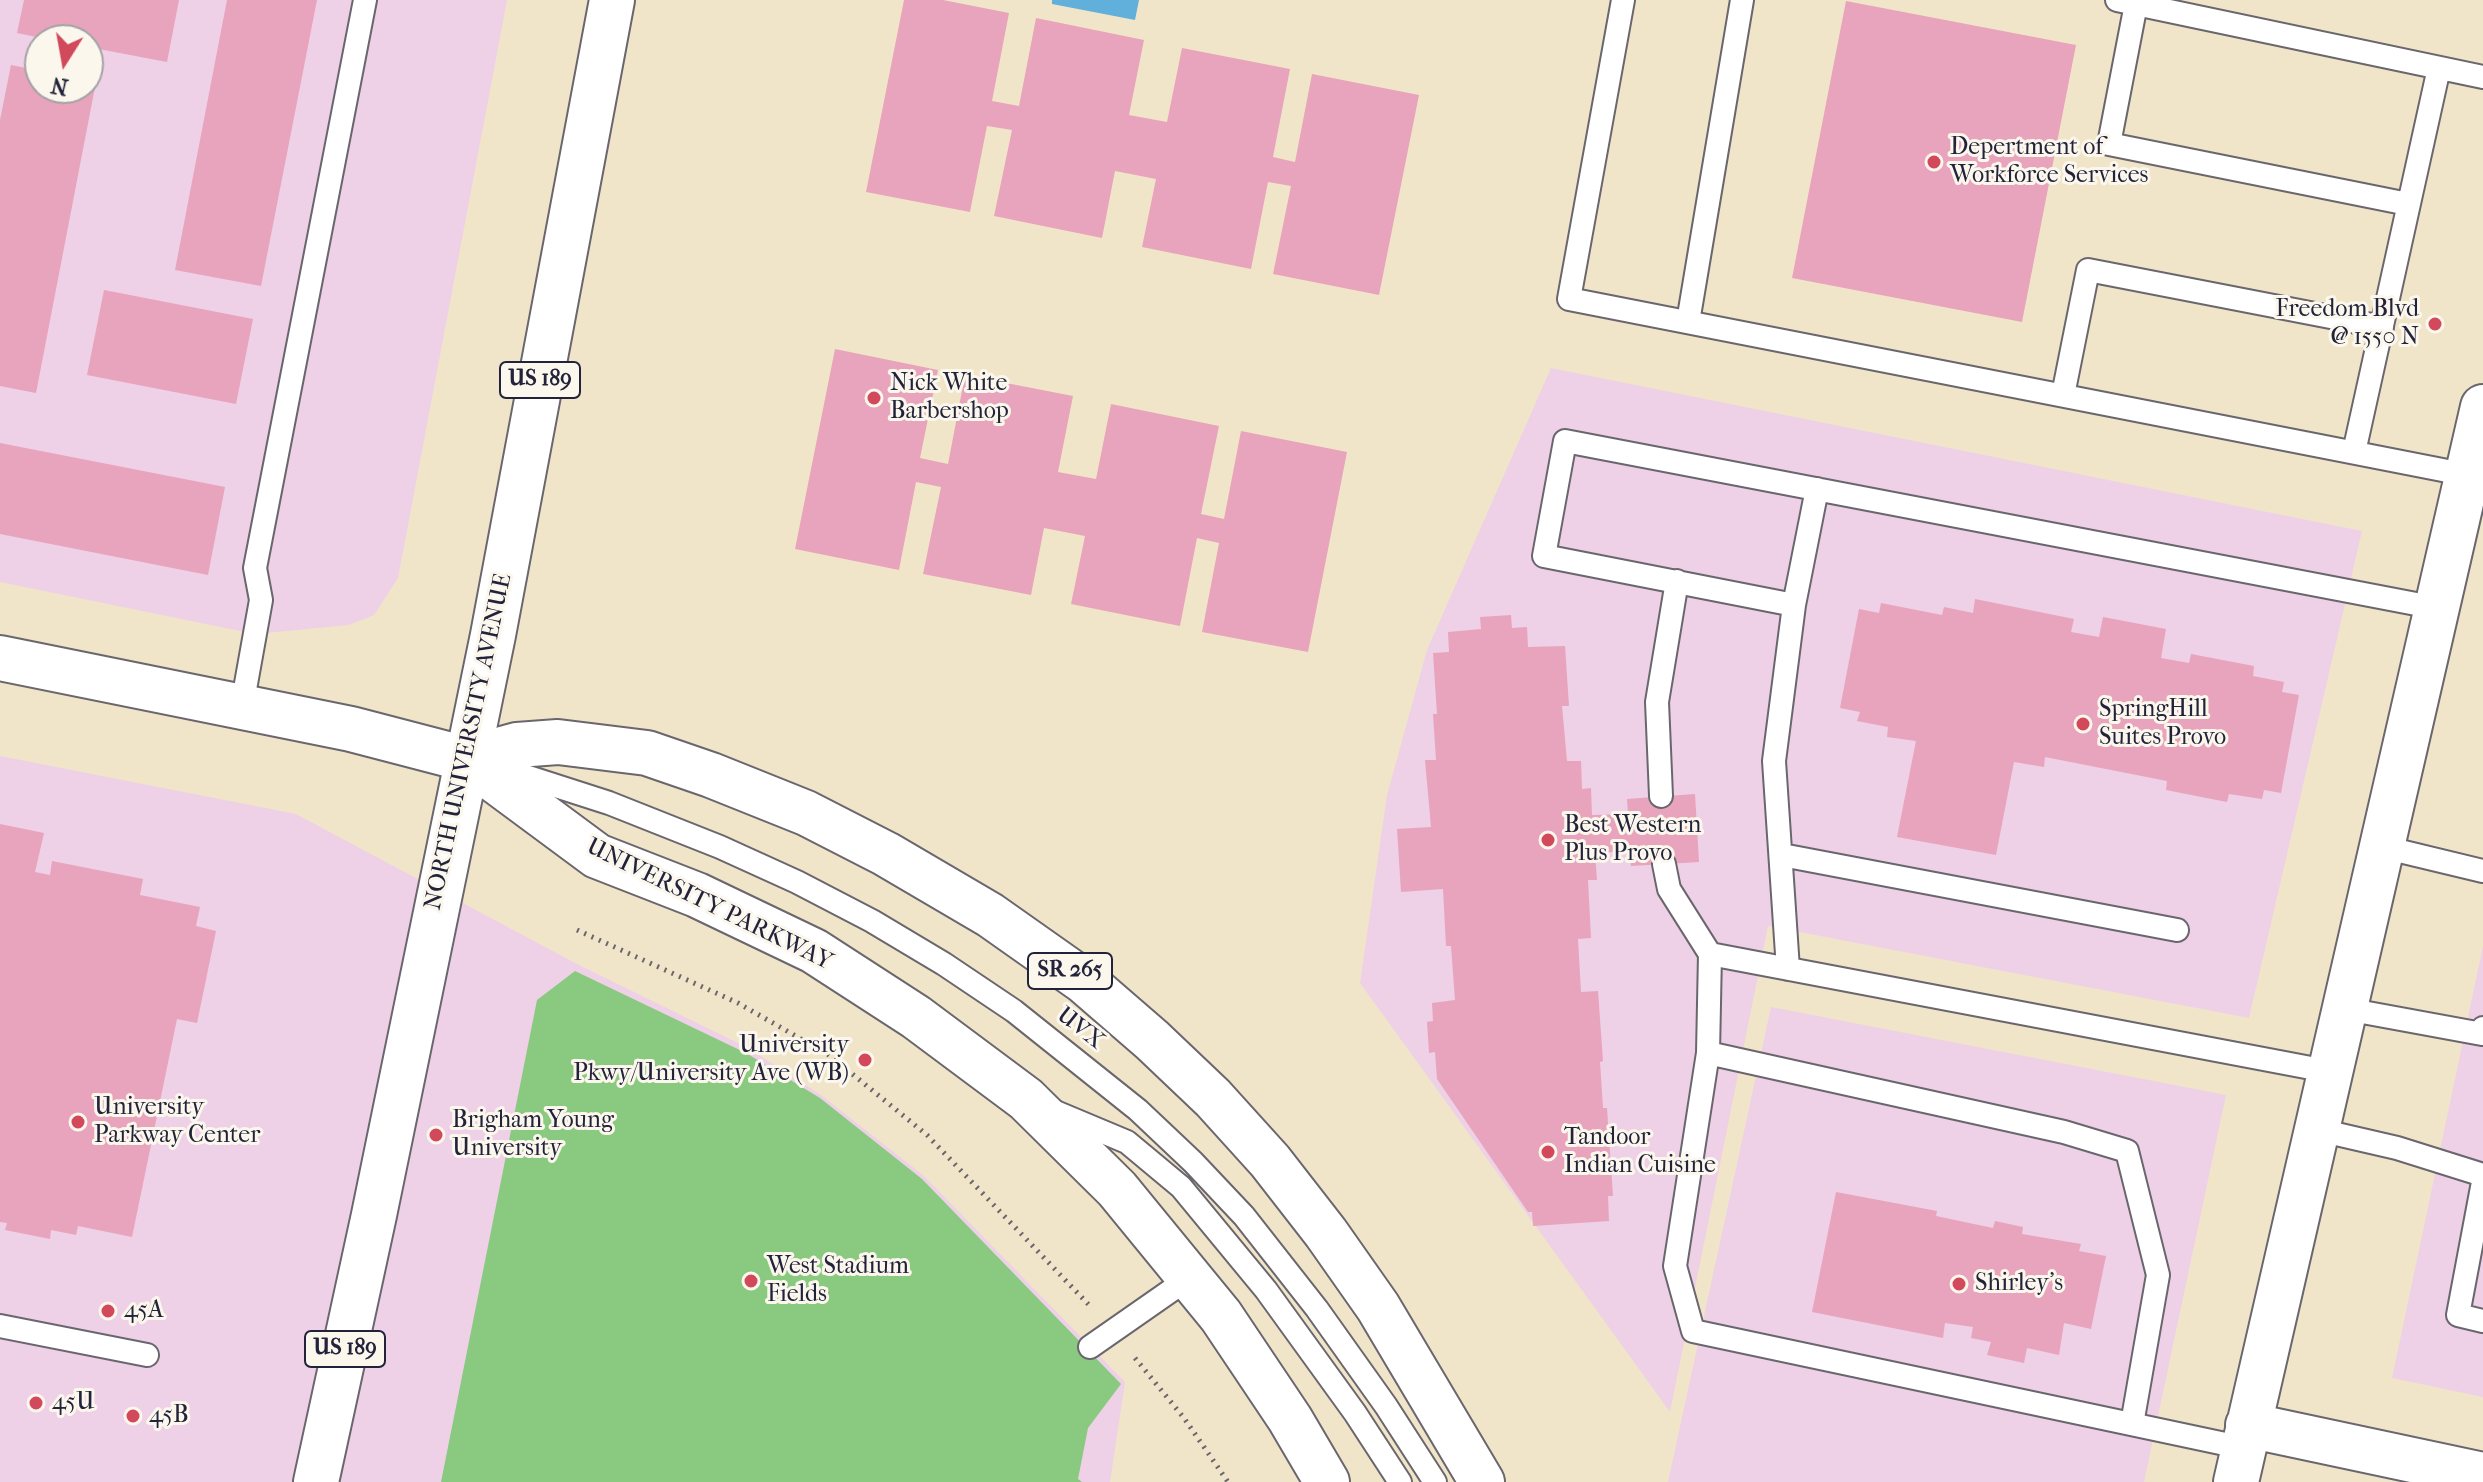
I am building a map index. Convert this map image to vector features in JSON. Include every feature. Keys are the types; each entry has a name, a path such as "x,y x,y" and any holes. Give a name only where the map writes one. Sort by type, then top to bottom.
{"main road":[{"name":"NORTH UNIVERSITY AVENUE","path":"316,1482 493,635 612,0"},
{"path":"2483,407 2243,1451 2483,1475"},
{"name":"UNIVERSITY PARKWAY","path":"0,658 351,729 466,759 597,856 697,895 814,951 916,1017 1026,1099 1117,1189 1221,1316 1290,1419 1327,1482"},
{"name":"UNIVERSITY PARKWAY","path":"466,759 517,745 558,742 647,753 711,775 806,813 886,854 990,915 1073,974 1152,1040 1213,1098 1270,1161 1378,1307 1482,1482"}],"lane":[{"path":"242,706 261,600 255,568 365,0"},
{"path":"1623,0 1569,299 2468,475"},
{"path":"1688,322 1742,0"},
{"path":"2408,204 2109,144 2126,2 2483,77"},
{"path":"2354,452 2439,68"},
{"path":"2063,395 2088,270 2382,327"},
{"path":"1794,605 1544,556 1565,441 2437,608"},
{"path":"1788,969 1774,761 1794,605 1817,489"},
{"path":"1661,796 1657,702 1677,581"},
{"name":"UVX","path":"466,759 609,803 720,847 797,882 872,921 1014,1011 1138,1110 1244,1216 1317,1309 1435,1482"},
{"path":"2383,847 2483,871"},
{"path":"1782,855 2177,930"},
{"path":"1664,864 1669,889 1710,954 1708,1053 1675,1266 1693,1331 2132,1424 2243,1451"},
{"path":"1710,954 2332,1072"},
{"path":"2346,1009 2482,1034 2483,1028"},
{"path":"1708,1053 2064,1132 2127,1151 2158,1275 2132,1424"},
{"path":"1026,1099 1127,1142 1181,1187 1266,1290 1355,1413 1400,1482"},
{"path":"2319,1130 2397,1148 2483,1175"},
{"path":"2483,1182 2458,1315 2483,1321"},
{"path":"1090,1347 1189,1278"},
{"path":"0,1326 147,1355"}],"path":[{"path":"577,930 738,1003 829,1055 927,1135 1113,1329 1184,1418 1228,1482"}],"shaded area":[{"path":"0,0 507,0 398,578 374,615 349,625 255,634 0,582"},
{"path":"1551,368 2362,531 2249,1018 1768,926 1670,1412 1360,983 1387,795 1427,650"},
{"name":"Brigham Young University","path":"0,756 296,814 577,964 748,1048 821,1095 924,1176 1125,1382 1110,1482 0,1482"},
{"path":"2483,946 2483,1397 2392,1378"},
{"path":"1771,1007 2226,1095 2144,1482 1668,1482"}],"green space":[{"name":"West Stadium Fields","path":"575,971 746,1053 820,1098 922,1179 1121,1384 1088,1428 1078,1479 1082,1482 441,1482 537,1000"}],"water":[{"path":"1052,0 1139,0 1135,20 1052,4"}],"building":[{"path":"24,0 179,0 167,62 104,50 104,24 24,24 24,34 17,33"},
{"path":"227,0 317,0 261,286 175,270"},
{"path":"904,0 943,0 1009,13 992,101 1019,106 1036,18 1144,40 1129,115 1167,122 1182,48 1290,69 1273,157 1295,162 1312,74 1419,95 1379,295 1273,274 1291,186 1268,182 1251,269 1142,247 1156,179 1115,171 1102,238 994,216 1012,130 987,126 970,212 866,192"},
{"name":"Depertment of Workforce Services","path":"1846,1 2076,45 2022,322 1792,278"},
{"path":"11,65 24,68 24,104 92,104 36,393 0,386 0,120"},
{"path":"104,290 253,319 236,404 87,375"},
{"path":"835,349 938,370 920,458 948,464 965,375 1073,396 1058,472 1096,479 1111,404 1219,426 1201,514 1224,519 1241,431 1347,452 1308,652 1202,632 1219,543 1197,538 1180,626 1071,604 1085,536 1044,528 1031,595 923,574 941,487 916,482 899,570 795,549"},
{"path":"0,443 225,487 208,575 0,534"},
{"name":"SpringHill Suites Provo","path":"1975,599 2074,619 2071,632 2099,637 2103,617 2166,629 2161,658 2189,663 2191,654 2254,666 2253,676 2284,682 2282,692 2299,695 2281,793 2264,790 2262,799 2229,794 2227,802 2166,790 2167,781 2045,757 2044,767 2014,762 1996,855 1897,837 1916,741 1887,737 1888,727 1857,721 1860,712 1840,708 1859,609 1879,613 1881,603 1942,615 1944,607 1973,613"},
{"name":"Best Western Plus Provo","path":"1511,615 1512,628 1527,627 1528,647 1565,646 1569,706 1562,706 1567,761 1581,761 1582,789 1591,788 1592,815 1628,814 1627,799 1695,794 1699,862 1631,866 1630,851 1595,853 1597,880 1588,880 1591,938 1578,939 1581,992 1598,991 1603,1108 1607,1108 1613,1196 1608,1196 1609,1221 1533,1226 1532,1212 1528,1212 1437,1079 1435,1052 1429,1053 1427,1022 1433,1021 1432,1003 1455,1000 1451,946 1446,946 1443,889 1401,892 1397,829 1431,827 1425,760 1436,760 1433,653 1449,652 1448,632 1481,629 1480,617"},
{"name":"University Parkway Center","path":"0,824 44,833 35,872 50,875 52,861 143,879 140,895 200,907 196,926 216,931 197,1023 177,1019 132,1237 78,1226 76,1235 51,1230 50,1239 5,1230 7,1223 0,1222"},
{"name":"Shirley's","path":"1836,1192 1937,1211 1936,1216 1993,1228 1995,1221 2023,1227 2022,1234 2081,1244 2079,1251 2106,1256 2091,1329 2064,1323 2059,1355 2027,1348 2024,1363 1987,1355 1991,1342 1971,1338 1973,1327 1945,1323 1943,1338 1812,1312"}],"place":[{"name":"Depertment of Workforce Services","path":"1934,162"},
{"name":"Freedom Blvd @ 1550 N","path":"2435,324"},
{"name":"Nick White Barbershop","path":"874,398"},
{"name":"SpringHill Suites Provo","path":"2083,724"},
{"name":"Best Western Plus Provo","path":"1548,840"},
{"name":"University Pkwy/University Ave (WB)","path":"865,1060"},
{"name":"University Parkway Center","path":"78,1122"},
{"name":"Brigham Young University","path":"436,1135"},
{"name":"Tandoor Indian Cuisine","path":"1548,1152"},
{"name":"West Stadium Fields","path":"751,1281"},
{"name":"Shirley's","path":"1959,1284"},
{"name":"45A","path":"108,1311"},
{"name":"45U","path":"36,1403"},
{"name":"45B","path":"133,1416"}]}
